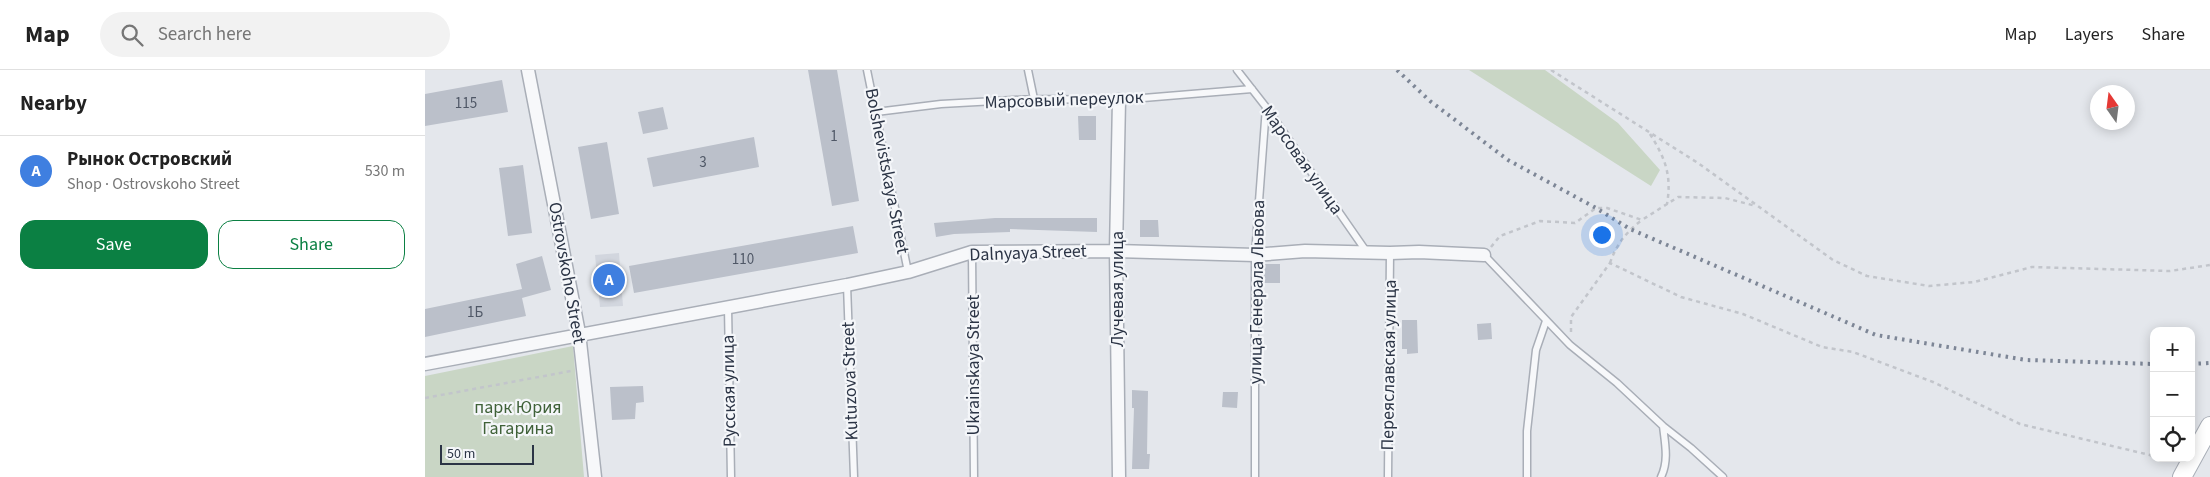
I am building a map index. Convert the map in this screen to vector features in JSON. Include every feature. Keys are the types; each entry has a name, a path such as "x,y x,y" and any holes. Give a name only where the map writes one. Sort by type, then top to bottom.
{"main road":[{"path":"2182,477 2210,426"}],"street":[{"name":"Ostrovskoho Street","path":"528,70 579,333 595,477"},
{"name":"Лучевая улица","path":"1119,100 1116,251 1119,477"},
{"name":"Dalnyaya Street","path":"425,364 579,333 847,285 907,272 972,252 1116,251 1255,255 1305,250 1484,255"}],"lane":[{"name":"Bolshevistskaya Street","path":"867,70 907,272"},
{"path":"1028,70 1034,99"},
{"name":"Марсовая улица","path":"1237,70 1266,107 1366,251"},
{"name":"Марсовый переулок","path":"876,112 941,104 1034,99 1119,100 1252,89"},
{"name":"улица Генерала Львова","path":"1255,477 1255,255 1266,107"},
{"name":"Ukrainskaya Street","path":"972,252 973,477"},
{"name":"Переяславская улица","path":"1388,477 1391,253"},
{"path":"1484,255 1570,345 1617,382 1663,426 1723,477"},
{"name":"Kutuzova Street","path":"847,285 854,477"},
{"name":"Русская улица","path":"728,306 731,477"},
{"path":"1527,477 1527,431 1536,350 1546,320"},
{"path":"1661,477 1665,469 1666,453 1663,426"}],"path":[{"path":"1551,70 1698,163 1833,260 1867,276 1929,286 1974,282 2032,267 2170,271 2210,265"},
{"path":"1649,133 1663,154 1666,165 1670,186 1667,204"},
{"path":"1570,345 1571,317 1610,263 1613,254 1630,230 1642,220 1677,197 1725,198 1757,206"},
{"path":"1484,255 1500,236 1541,221 1575,222 1596,208 1607,208 1642,220"},
{"path":"1610,263 1681,297 1743,314 1822,347 1853,352 1933,382 2020,424 2150,455"},
{"path":"425,398 583,368"}],"shaded area":[{"path":"619,253 623,306 600,307 595,255"}],"green space":[{"path":"1469,70 1545,70 1618,123 1660,170 1651,186"},
{"name":"парк Юрия Гагарина","path":"573,346 584,477 425,477 425,376"}],"building":[{"path":"808,70 837,70 859,201 832,206"},
{"path":"502,80 508,112 425,126 425,94"},
{"path":"663,107 668,129 643,134 638,112"},
{"path":"1078,116 1096,116 1096,140 1079,140"},
{"path":"754,137 759,167 653,187 647,158"},
{"path":"607,142 619,214 591,219 578,147"},
{"path":"523,165 532,233 508,236 499,168"},
{"path":"995,218 1097,218 1097,232 1010,229 1010,232 954,234 936,237 934,223"},
{"path":"1140,220 1158,220 1159,237 1140,237"},
{"path":"853,226 858,253 634,293 629,266"},
{"path":"542,256 551,290 522,298 526,316 425,337 425,309 522,289 516,264"},
{"path":"1261,264 1280,264 1280,283 1261,283"},
{"path":"1402,320 1417,320 1418,353 1407,354 1407,349 1402,349"},
{"path":"1491,323 1492,339 1478,340 1477,324"},
{"path":"643,386 644,402 636,403 635,419 612,420 610,387"},
{"path":"1132,390 1148,391 1147,454 1150,454 1149,469 1132,469 1134,408 1132,408"},
{"path":"1223,392 1238,392 1237,408 1222,407"}],"railway":[{"path":"1397,70 1430,101 1508,160 1596,208 1630,229 1876,335 2026,360 2150,364"},
{"path":"2195,364 2210,363"}],"place":[{"name":"Рынок Островский","path":"609,280"}]}
